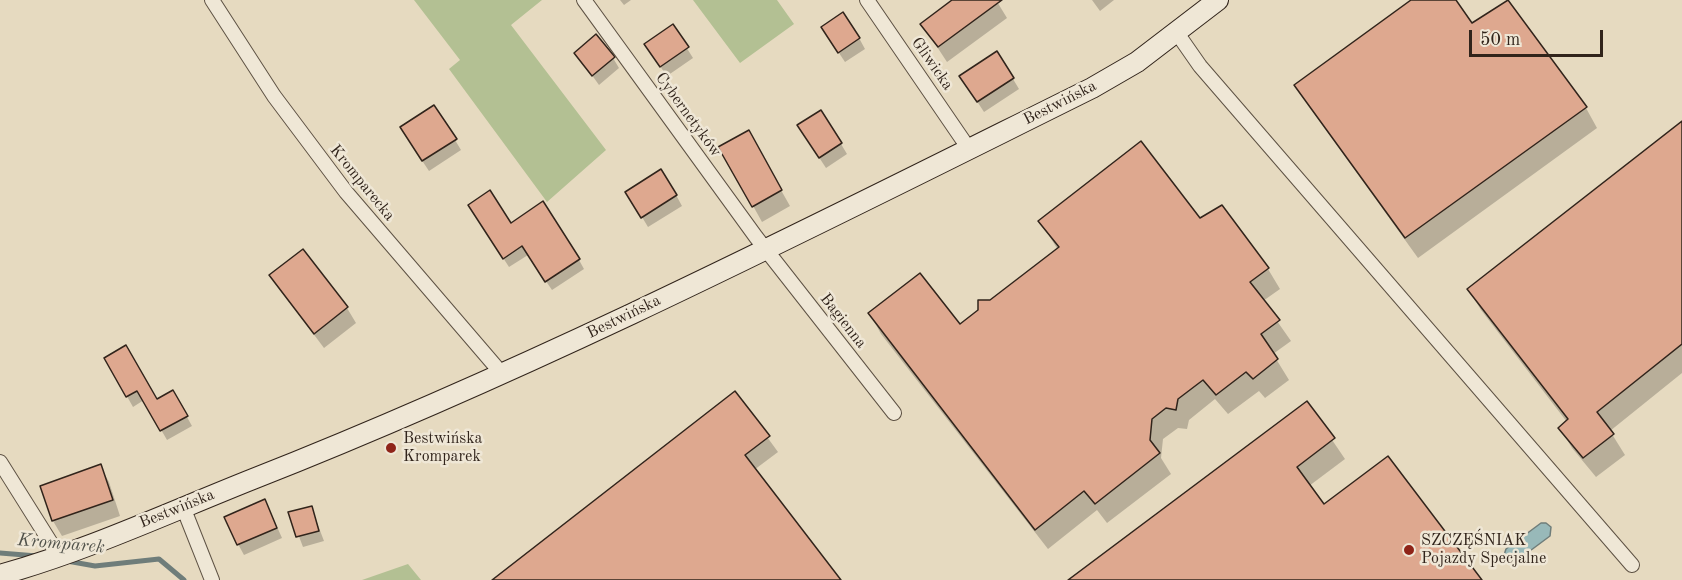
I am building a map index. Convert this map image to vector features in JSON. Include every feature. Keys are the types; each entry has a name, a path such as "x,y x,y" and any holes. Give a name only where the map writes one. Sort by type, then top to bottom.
{"street":[{"name":"Kromparecka","path":"213,0 274,96 346,192 503,375"},
{"name":"Cybernetyków","path":"584,0 766,249"},
{"name":"Gliwicka","path":"867,0 969,149"},
{"name":"Bestwińska","path":"0,575 59,556 183,507 503,375 766,249 1092,88 1137,62 1218,0"},
{"path":"1177,33 1200,66 1632,565"},
{"name":"Bagienna","path":"766,249 894,413"},
{"path":"0,462 59,556"},
{"path":"183,507 212,580"}],"green space":[{"path":"414,0 542,0 511,25 606,150 547,202 449,69 460,60"},
{"path":"693,0 777,0 794,24 740,63"},
{"path":"408,564 421,580 362,580"}],"water":[{"path":"1541,523 1546,523 1551,527 1550,536 1515,562 1506,561 1504,555 1506,549"}],"building":[{"path":"952,0 1002,0 938,47 920,24"},
{"path":"1411,0 1456,0 1472,23 1508,0 1587,107 1405,238 1294,85"},
{"path":"843,12 860,38 838,53 821,27"},
{"path":"673,24 689,47 660,67 644,44"},
{"path":"596,34 615,57 592,76 574,53"},
{"path":"997,51 1014,78 977,102 959,76"},
{"path":"434,105 457,139 422,161 400,127"},
{"path":"821,110 842,143 819,158 797,125"},
{"path":"1682,121 1682,344 1597,412 1614,434 1583,458 1558,428 1568,419 1467,289"},
{"path":"749,130 782,190 752,207 718,147"},
{"path":"1141,141 1200,218 1222,205 1269,268 1250,282 1280,320 1261,334 1278,359 1253,379 1246,372 1216,395 1203,380 1178,399 1176,410 1166,408 1152,419 1150,440 1160,453 1095,504 1084,491 1035,530 868,313 920,273 960,324 978,310 978,300 990,300 1059,247 1038,221"},
{"path":"661,169 677,195 641,218 625,192"},
{"path":"490,190 511,223 543,201 580,259 545,282 522,246 503,259 468,205"},
{"path":"303,249 348,307 314,334 269,275"},
{"path":"126,345 157,399 173,390 188,416 160,431 137,391 126,397 104,358"},
{"path":"735,391 770,436 745,455 841,580 492,580"},
{"path":"1307,401 1335,438 1297,467 1324,504 1388,456 1482,580 1068,580"},
{"path":"101,464 113,500 52,521 40,486"},
{"path":"265,499 277,528 237,545 224,517"},
{"path":"312,506 319,531 296,537 288,512"}],"waterway":[{"name":"Kromparek","path":"0,553 37,556"},
{"name":"Kromparek","path":"67,561 95,566 159,559 184,580"}],"place":[{"name":"Bestwińska Kromparek","path":"391,448"},
{"name":"SZCZĘŚNIAK Pojazdy Specjalne","path":"1409,550"}]}
